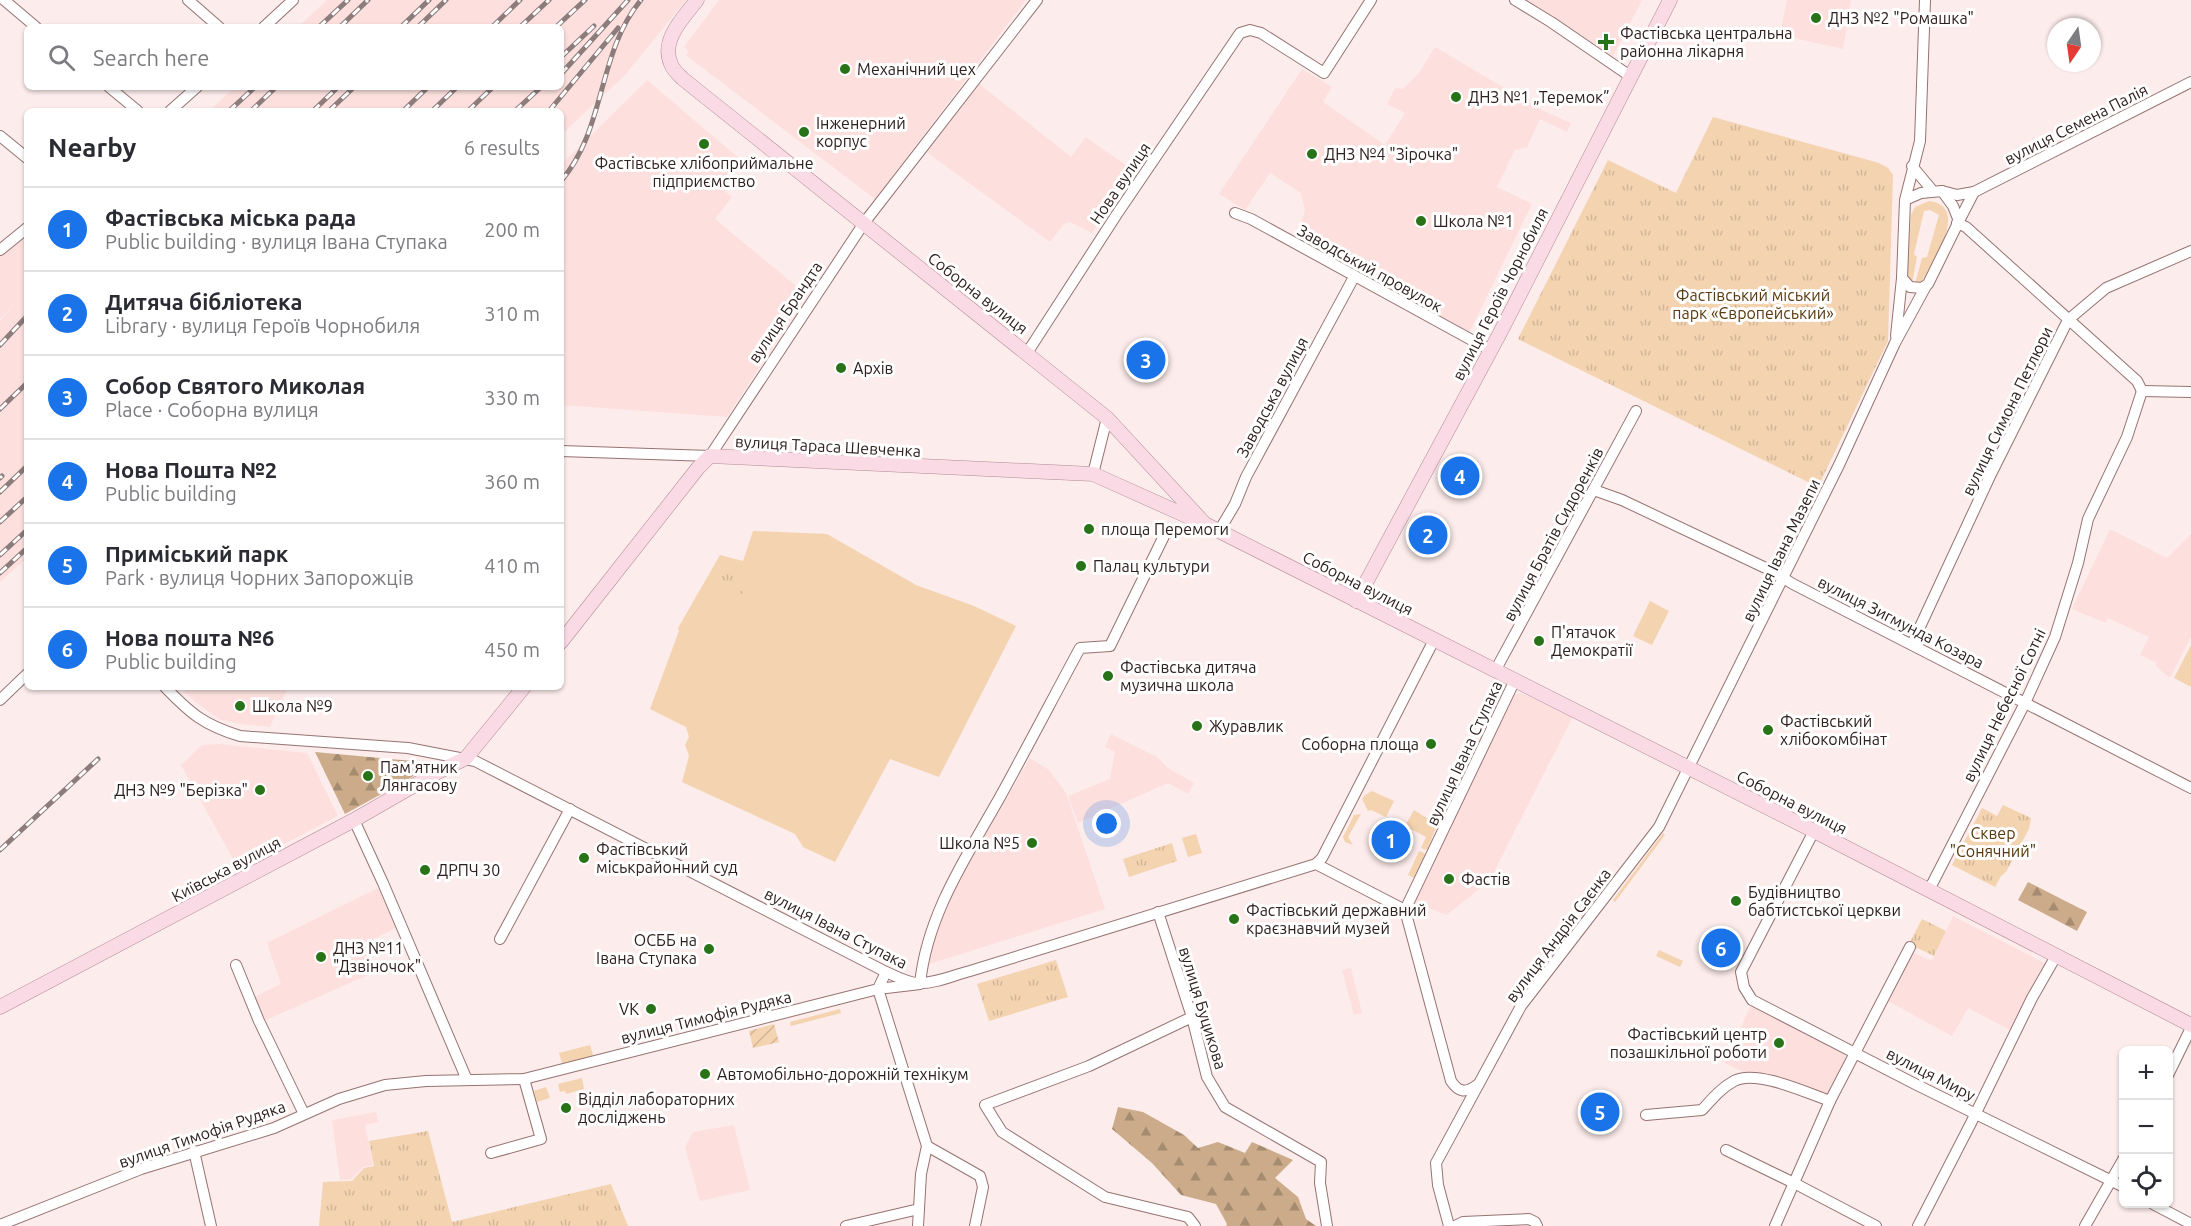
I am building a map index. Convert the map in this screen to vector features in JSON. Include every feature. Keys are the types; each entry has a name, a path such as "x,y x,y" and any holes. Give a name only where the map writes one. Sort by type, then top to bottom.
{"main road":[{"name":"Соборна вулиця","path":"697,0 670,40 671,66 683,79 1107,417 1205,524 1814,831 2191,1025"},
{"name":"вулиця Героїв Чорнобиля","path":"1356,601 1490,350 1670,0"},
{"name":"вулиця Тараса Шевченка","path":"710,456 1093,474"},
{"name":"вулиця Брандта","path":"564,638 698,468 710,456"},
{"path":"1093,474 1205,524"},
{"path":"466,758 522,690"},
{"name":"Київська вулиця","path":"0,1007 354,820 466,758"}],"street":[{"path":"4,0 32,24"},
{"path":"188,0 216,24"},
{"path":"267,24 293,0"},
{"name":"вулиця Брандта","path":"710,456 864,223 1037,0"},
{"name":"Нова вулиця","path":"1027,352 1240,33 1250,30 1261,33 1324,74 1371,0"},
{"path":"1515,0 1630,76"},
{"path":"1925,0 1920,141 1912,166 1953,206 1958,222 2137,381 2142,391 2191,392"},
{"name":"вулиця Семена Палія","path":"1937,191 1957,195 1974,192 2191,82"},
{"path":"113,90 134,108"},
{"path":"173,108 194,90"},
{"path":"0,136 24,156"},
{"name":"вулиця Івана Мазепи","path":"1895,343 1902,278 1905,200 1912,166"},
{"path":"1905,200 1937,191"},
{"path":"1958,222 1974,192"},
{"name":"Заводський провулок","path":"1235,213 1251,219 1490,350"},
{"name":"вулиця Івана Мазепи","path":"1688,767 1839,465 1895,343 1958,222"},
{"path":"0,250 24,230"},
{"name":"вулиця Симона Петлюри","path":"1912,644 1991,474 2068,320 2106,288 2191,251"},
{"name":"Заводська вулиця","path":"1218,531 1235,504 1246,477 1354,277"},
{"path":"1902,278 1910,287 1926,286"},
{"name":"вулиця Небесної Сотні","path":"1929,890 2025,703 2055,637 2078,563 2088,519 2127,437 2142,391"},
{"name":"вулиця Братів Сидоренків","path":"1495,671 1636,411"},
{"path":"1093,474 1107,417"},
{"name":"вулиця Тараса Шевченка","path":"564,451 710,456"},
{"name":"вулиця Зигмунда Козара","path":"1594,490 1626,502 1782,577 2191,788"},
{"path":"920,984 930,932 955,875 1080,648 1110,646 1164,536"},
{"path":"1434,640 1322,858 1316,864 1405,910 1451,1081 1463,1092 1479,1084"},
{"path":"0,700 24,677"},
{"name":"вулиця Івана Ступака","path":"1405,910 1515,681"},
{"name":"вулиця Івана Ступака","path":"168,690 202,721 240,736 408,748 475,761 886,972 920,984 970,971 1316,864"},
{"name":"вулиця Андрія Саєнка","path":"1449,1226 1438,1185 1436,1163 1521,1006 1659,827 1688,767"},
{"path":"500,939 570,809"},
{"path":"354,820 466,1080"},
{"name":"вулиця Миру","path":"1814,831 1741,972 1744,987 1752,1000 2119,1184"},
{"name":"вулиця Буцикова","path":"1158,912 1192,1017 1207,1077 1225,1107 1321,1162 1320,1183 1327,1226"},
{"path":"1775,1226 1830,1101 1911,947"},
{"path":"1918,1226 1976,1114 2031,998 2056,956"},
{"path":"236,965 304,1114"},
{"path":"886,972 878,989 927,1146 921,1174 918,1226"},
{"name":"вулиця Тимофія Рудяка","path":"0,1225 141,1169 274,1128 339,1099 386,1085 524,1079 878,989 920,984"},
{"path":"2173,1066 2191,1025 2189,1016 2191,1011"},
{"path":"1192,1017 1089,1066 985,1105 1002,1132 1105,1197 1188,1217 1195,1226"},
{"path":"1646,1115 1702,1110 1716,1094 1735,1080 1748,1077 1774,1082 1830,1101"},
{"path":"491,1153 541,1139 524,1079"},
{"path":"927,1146 980,1176 983,1187 975,1226"},
{"path":"1726,1150 1876,1226"},
{"path":"194,1151 211,1226"},
{"path":"2085,1226 2119,1166"},
{"path":"2162,1208 2191,1224"},
{"path":"846,1226 919,1209"},
{"path":"1455,1226 1463,1222 1529,1219 1537,1226"}],"shaded area":[{"path":"327,0 686,0 625,75 564,132 564,108 212,108 232,90 564,90 564,24 301,24"},
{"path":"719,0 1026,0 875,199 687,56 688,50 684,47"},
{"name":"Фастівська центральна районна лікарня","path":"1527,0 1642,0 1613,56"},
{"name":"ДНЗ №2 \"Ромашка\"","path":"1787,0 1851,0 1843,49 1780,35"},
{"name":"Школа №1","path":"1435,47 1544,111 1571,123 1567,132 1540,119 1527,147 1515,150 1497,187 1532,204 1469,333 1296,240 1305,211 1301,193 1270,173 1245,210 1219,194 1302,69 1332,87 1323,102 1385,145 1405,113 1387,104 1395,88 1403,89 1419,73"},
{"path":"647,80 741,160 719,186 732,197 715,219 807,295 727,417 564,405 564,162"},
{"path":"978,83 1071,157 1086,137 1134,171 1092,233 1070,222 1064,224 1050,242 925,151"},
{"path":"24,237 24,561 0,582 0,321 16,302 0,319 0,257"},
{"path":"2110,529 2167,558 2191,534 2191,637 2170,678 2156,666 2157,663 2140,655 2149,637 2108,618 2106,623 2072,609"},
{"name":"Школа №9","path":"183,690 287,690 270,727 219,719"},
{"path":"1521,693 1573,716 1490,880 1447,915 1412,902 1512,695"},
{"path":"1111,734 1157,757 1168,768 1194,783 1188,794 1168,783 1078,823 1068,796 1110,779 1115,752 1105,747"},
{"name":"ДНЗ №9 \"Берізка\"","path":"219,744 307,753 338,816 238,868 181,765 202,745"},
{"name":"Школа №5","path":"1030,758 1049,770 1066,793 1105,909 929,964 933,939 951,894"},
{"name":"ДНЗ №11 \"Дзвіночок\"","path":"380,887 397,927 364,944 377,971 264,1021 254,997 281,984 267,943"},
{"path":"1953,916 2046,964 2010,1030 1968,1008 1952,1036 1886,1000 1910,951 1932,961"},
{"path":"1351,968 1362,1013 1354,1015 1342,970"},
{"name":"Фастівський центр позашкільної роботи","path":"1751,1005 1843,1052 1846,1059 1827,1098 1748,1074 1724,1063"},
{"path":"376,1112 378,1122 365,1125 373,1165 363,1167 351,1179 340,1180 332,1120"},
{"path":"734,1125 750,1190 700,1201 685,1147 693,1132"}],"green space":[{"name":"Фастівський міський парк «Європейський»","path":"1713,117 1879,163 1888,168 1893,175 1888,341 1818,487 1518,339 1608,160 1676,193"},
{"path":"1929,201 1941,205 1947,213 1948,224 1940,249 1922,281 1915,284 1922,258 1927,257 1939,215 1930,210 1924,211 1914,254 1917,257 1912,284 1906,277 1911,215 1915,207"},
{"path":"753,531 827,534 916,585 974,606 1016,626 939,777 890,759 835,862 803,847 795,834 682,782 689,756 685,745 689,737 686,727 650,709 679,631 678,628 720,555 743,561"},
{"path":"723,559 755,572 742,594 711,578"},
{"path":"1650,601 1669,611 1652,645 1633,636"},
{"path":"2191,645 2191,687 2174,678"},
{"path":"315,752 412,761 417,763 419,768 414,776 345,814"},
{"path":"1372,791 1394,801 1386,817 1371,810 1368,811 1362,799"},
{"name":"Сквер \"Сонячний\"","path":"2003,805 2031,818 2029,829 2006,872 1995,887 1952,865 1982,808 1997,816"},
{"path":"1414,810 1433,822 1436,828 1427,850 1421,848 1426,837 1405,826"},
{"path":"1361,814 1348,837 1353,845 1345,842 1343,837 1354,815"},
{"path":"1663,833 1665,835 1615,902 1613,900"},
{"path":"1196,834 1202,853 1188,857 1182,838"},
{"path":"1172,843 1177,861 1129,877 1123,859"},
{"path":"1419,851 1426,854 1414,878 1408,875"},
{"path":"2028,882 2087,912 2077,931 2018,900"},
{"path":"1922,919 1946,931 1934,956 1909,944"},
{"path":"1659,950 1683,961 1680,967 1656,956"},
{"path":"1056,960 1068,997 989,1021 977,984"},
{"path":"840,1009 841,1013 791,1026 790,1022"},
{"path":"774,1024 779,1042 753,1048 749,1031"},
{"path":"590,1045 594,1058 563,1066 559,1053"},
{"path":"582,1078 584,1089 566,1094 565,1091 560,1092 558,1084"},
{"path":"546,1087 550,1098 537,1102 534,1091"},
{"path":"1118,1107 1143,1112 1184,1135 1198,1148 1218,1142 1245,1153 1252,1142 1293,1160 1275,1178 1298,1197 1306,1219 1316,1226 1226,1226 1216,1204 1181,1195 1152,1163 1112,1129"},
{"path":"428,1131 452,1222 611,1184 628,1226 319,1226 323,1182 352,1181 364,1168 374,1166 369,1141"}],"railway":[{"path":"322,24 348,0"},
{"path":"343,24 368,0"},
{"path":"404,24 429,0"},
{"path":"421,24 446,0"},
{"path":"495,24 520,0"},
{"path":"523,24 549,0"},
{"path":"559,24 585,0"},
{"path":"564,71 628,0"},
{"path":"564,177 576,160 586,138 616,43 641,0"},
{"path":"564,54 594,26"},
{"path":"551,108 618,28"},
{"path":"232,108 252,90"},
{"path":"254,108 273,90"},
{"path":"316,108 335,90"},
{"path":"332,108 351,90"},
{"path":"406,108 425,90"},
{"path":"435,108 454,90"},
{"path":"471,108 490,90"},
{"path":"518,108 538,90"},
{"path":"0,345 24,319"},
{"path":"0,409 24,386"},
{"path":"0,492 24,469"},
{"path":"0,522 24,500"},
{"path":"0,555 24,533"},
{"path":"0,573 24,551"},
{"path":"0,850 98,759"}],"place":[{"name":"ДНЗ №2 \"Ромашка\"","path":"1816,18"},
{"name":"Фастівська центральна районна лікарня","path":"1606,42"},
{"name":"Механічний цех","path":"845,69"},
{"name":"ДНЗ №1 „Теремок”","path":"1456,97"},
{"name":"Інженерний корпус","path":"804,132"},
{"name":"Фастівське хлібоприймальне підприємство","path":"704,144"},
{"name":"ДНЗ №4 \"Зірочка\"","path":"1312,154"},
{"name":"Школа №1","path":"1421,221"},
{"name":"Собор Святого Миколая","path":"1146,360"},
{"name":"Архів","path":"841,368"},
{"name":"Нова Пошта №2","path":"1460,476"},
{"name":"площа Перемоги","path":"1089,529"},
{"name":"Дитяча бібліотека","path":"1428,535"},
{"name":"Палац культури","path":"1081,566"},
{"name":"П'ятачок Демократії","path":"1539,641"},
{"name":"Фастівська дитяча музична школа","path":"1108,676"},
{"name":"Школа №9","path":"240,706"},
{"name":"Журавлик","path":"1197,726"},
{"name":"Фастівський хлібокомбінат","path":"1768,730"},
{"name":"Соборна площа","path":"1431,744"},
{"name":"Пам'ятник Лянгасову","path":"368,776"},
{"name":"ДНЗ №9 \"Берізка\"","path":"260,790"},
{"name":"Фастівська міська рада","path":"1391,840"},
{"name":"Школа №5","path":"1032,843"},
{"name":"Фастівський міськрайонний суд","path":"584,858"},
{"name":"ДРПЧ 30","path":"425,870"},
{"name":"Фастів","path":"1449,879"},
{"name":"Будівництво бабтистської церкви","path":"1736,901"},
{"name":"Фастівський державний краєзнавчий музей","path":"1234,919"},
{"name":"Нова пошта №6","path":"1721,948"},
{"name":"ОСББ на Івана Ступака","path":"709,949"},
{"name":"ДНЗ №11 \"Дзвіночок\"","path":"321,957"},
{"name":"VK","path":"651,1009"},
{"name":"Фастівський центр позашкільної роботи","path":"1779,1043"},
{"name":"Автомобільно-дорожній технікум","path":"705,1074"},
{"name":"Відділ лабораторних досліджень","path":"566,1108"},
{"name":"Приміський парк","path":"1600,1112"}]}
